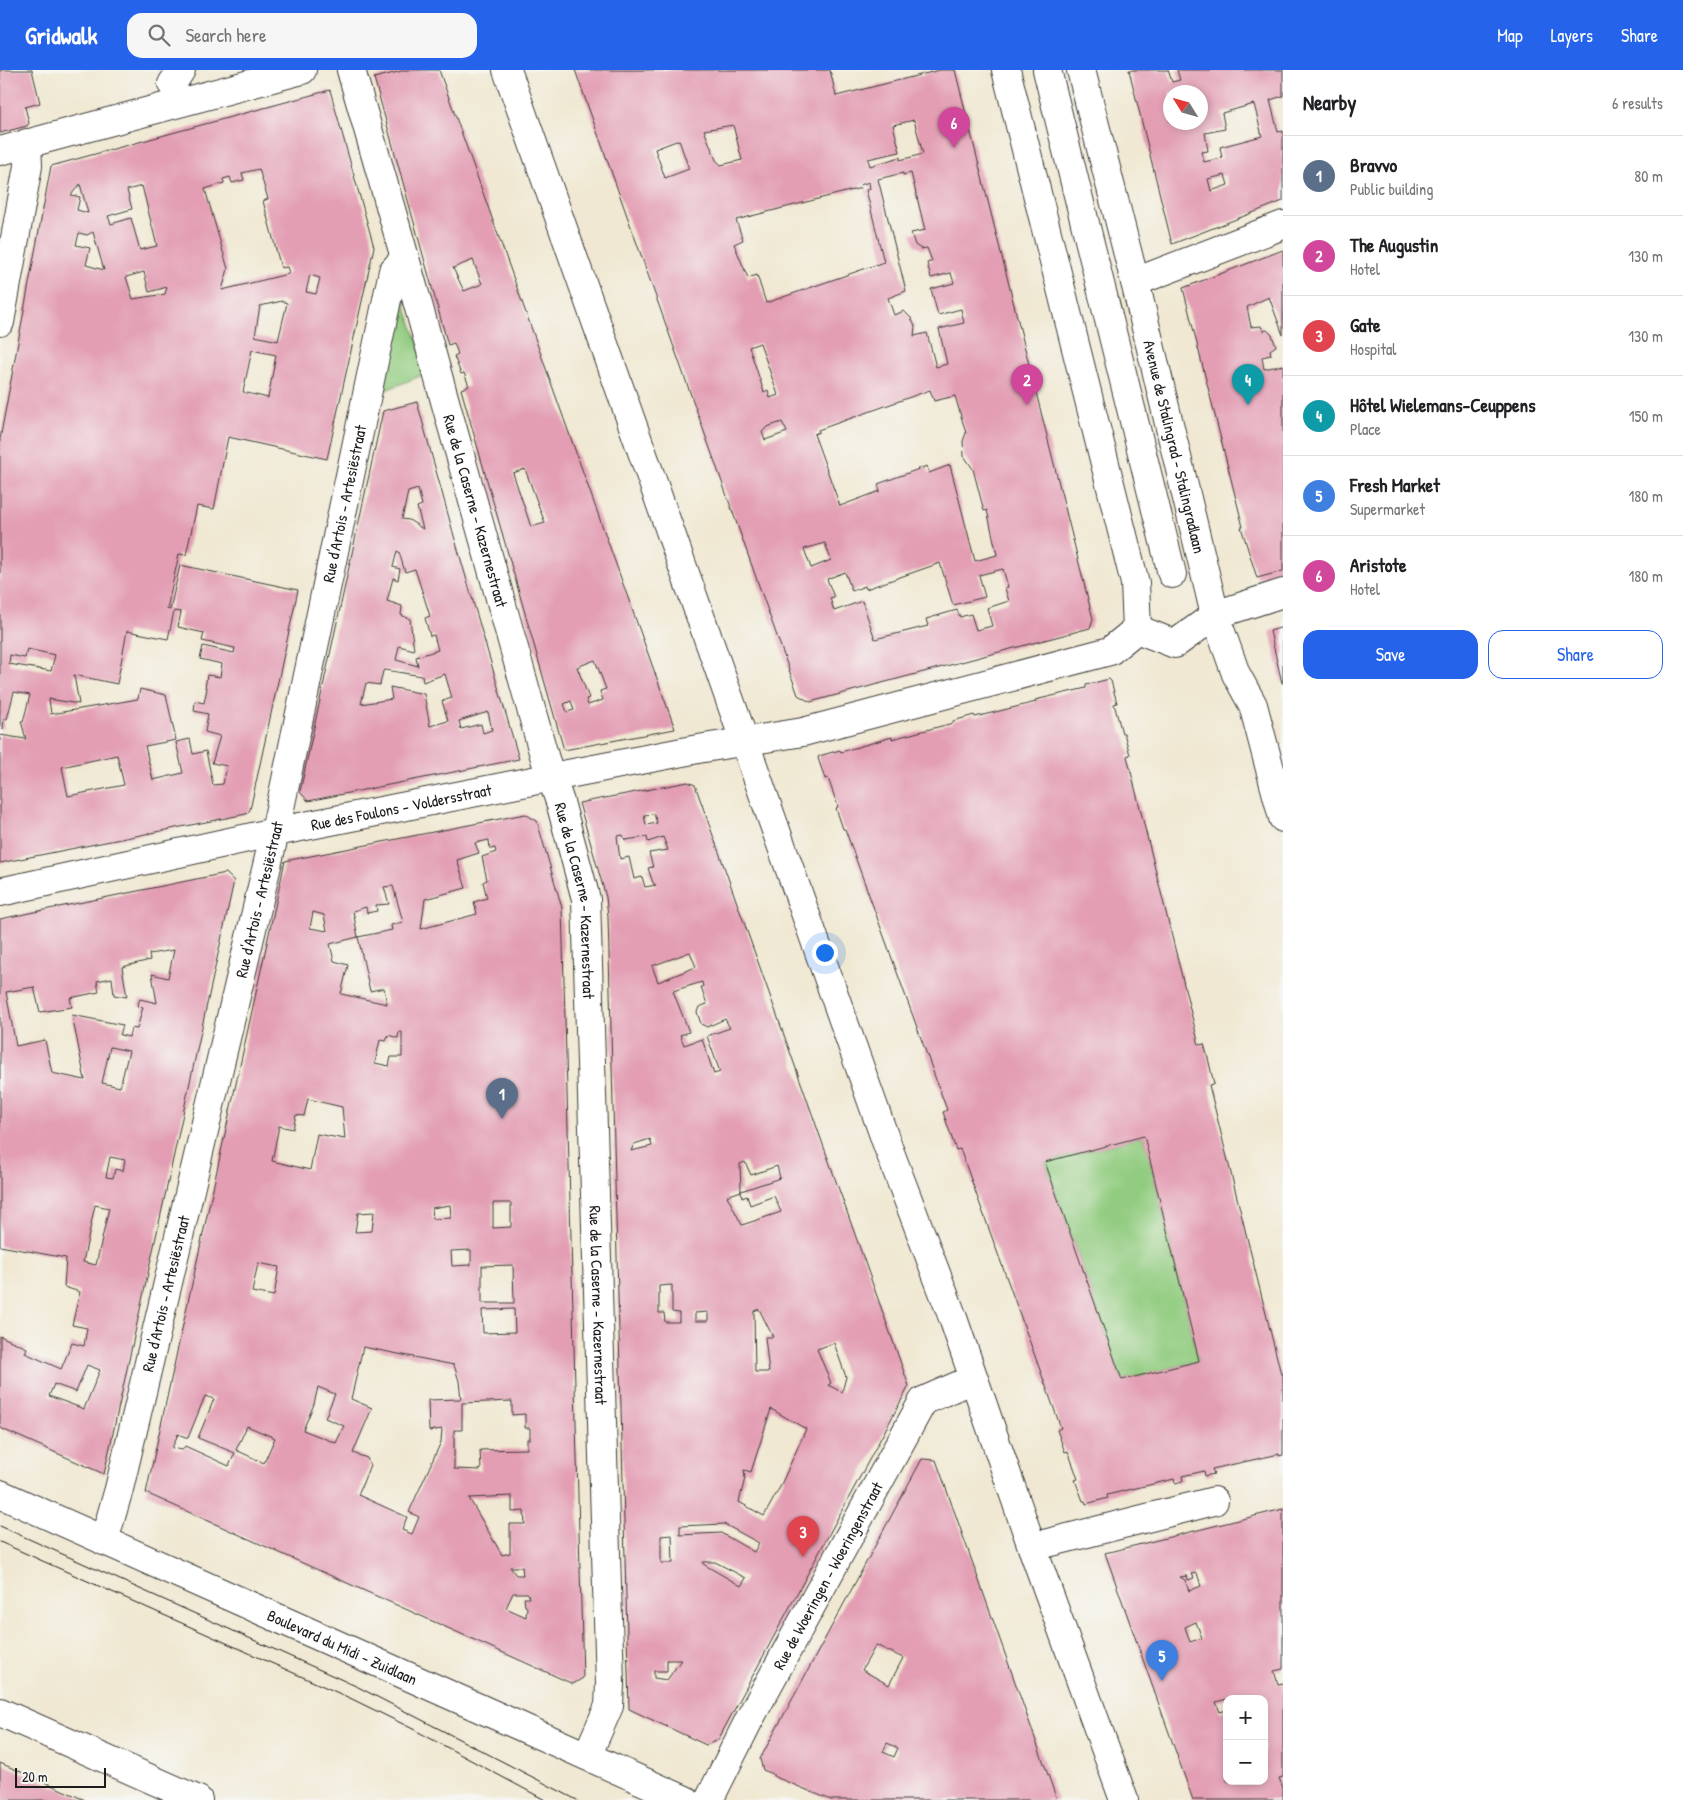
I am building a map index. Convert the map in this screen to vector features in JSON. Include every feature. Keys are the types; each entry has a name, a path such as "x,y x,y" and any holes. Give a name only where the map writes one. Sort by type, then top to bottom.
{"street":[{"path":"0,151 27,143 67,122 302,70"},
{"name":"Rue de la Caserne - Kazernestraat","path":"351,70 586,899 610,1684 609,1706 587,1756"},
{"path":"507,70 888,1147 953,1318 1032,1547 1124,1800"},
{"path":"1006,70 1135,583 1137,628 1175,644 1215,615 1283,593"},
{"path":"1047,70 1172,574"},
{"name":"Avenue de Stalingrad - Stalingradlaan","path":"1081,70 1135,282 1215,615 1236,674 1253,705 1283,818"},
{"path":"0,322 28,166 27,143"},
{"path":"1135,282 1283,225"},
{"name":"Rue d'Artois - Artesiëstraat","path":"104,1541 121,1479 275,832 394,271 405,258"},
{"name":"Rue des Foulons - Voldersstraat","path":"0,892 275,832 745,741 803,732 1110,651 1137,628"},
{"name":"Rue de Woeringen - Woeringenstraat","path":"709,1800 750,1720 923,1401 973,1379"},
{"name":"Boulevard du Midi - Zuidlaan","path":"0,1494 685,1800"},
{"path":"1032,1547 1214,1501"},
{"path":"0,1712 198,1800"}],"green space":[{"path":"399,287 428,373 376,394"},
{"path":"1144,1136 1199,1361 1122,1380 1045,1162"}],"building":[{"path":"0,70 32,70 40,103 25,107 29,123 27,126 0,133"},
{"path":"406,70 439,70 675,729 564,750 461,389 469,386 464,373 461,374 454,356 458,354 454,343 448,345 374,78","holes":["473,260 482,284 464,291 453,268","525,469 545,523 531,527 513,473","595,660 606,689 600,691 603,700 588,705 586,699 589,698 577,667","571,701 574,710 567,712 564,704"]},
{"path":"575,70 830,70 836,96 940,70 955,70 1093,619 1090,628 810,702 798,695","holes":["914,120 923,154 900,160 900,157 870,166 868,159 900,152 893,125","733,125 742,160 721,165 716,160 704,130","679,140 689,169 665,178 655,149","911,173 925,230 911,233 915,245 921,249 927,248 932,261 927,263 931,278 951,273 954,283 931,289 938,315 961,309 964,323 939,329 947,364 936,367 927,333 914,336 915,326 911,318 904,311 894,315 888,298 906,291 878,179","869,182 870,189 866,190 884,262 766,303 757,275 748,278 734,244 743,240 736,220 861,188 860,185","760,343 778,395 770,398 768,390 764,392 749,347","930,390 934,401 955,396 966,433 963,441 964,456 973,469 984,511 987,510 997,555 975,561 950,465 929,473 927,466 878,484 880,491 840,506 814,434 819,432 818,430","782,422 787,432 765,440 762,432 767,427","825,543 831,560 811,568 804,549","940,563 953,605 985,597 979,575 1003,569 1008,587 1005,588 1009,601 987,608 992,626 976,630 971,614 960,617 957,610 926,619 928,626 875,639 862,601 834,611 830,598 834,597 827,579 845,572 852,591 865,586 866,589"]},
{"path":"1129,70 1168,70 1172,82 1180,80 1177,70 1283,70 1283,96 1270,100 1278,132 1283,131 1283,201 1172,244","holes":["1254,104 1262,136 1220,147 1222,158 1204,162 1201,152 1208,151 1205,133 1225,129 1222,113","1225,175 1228,185 1211,191 1208,179"]},
{"path":"330,90 374,247 327,459 228,437 214,509 197,506 186,555 179,554 167,609 170,610 180,565 298,590 250,810 246,814 0,863 0,735 26,739 21,721 23,722 30,695 14,692 7,719 4,719 3,729 0,728 0,439 51,166","holes":["259,169 268,199 263,201 281,268 287,267 289,272 288,274 222,290 228,269 205,189 224,183 223,179 230,177 232,183 244,180 242,173","80,184 88,213 77,210 80,197 71,195","142,186 157,246 140,250 131,218 111,224 108,216 132,209 127,190","93,232 104,270 86,265 90,248 76,245 79,233 87,235","144,272 149,292 167,287 165,294 133,299 126,277","310,275 320,278 316,294 306,292","282,301 287,303 278,341 255,336 260,306","252,350 276,355 268,398 243,392","174,611 181,612 178,627 204,633 202,641 235,648 234,653 203,646 200,659 222,664 220,677 207,675 204,703 195,701 194,711 208,714 205,732 220,736 212,763 227,766 223,784 213,785 206,751 193,754 190,739 176,742 183,773 153,780 145,746 176,740 166,695 140,689 138,699 51,714 49,699 79,704 74,675 117,684 127,631 168,639","27,649 55,655 51,671 9,664 10,655 25,658","117,755 124,785 68,796 62,767"]},
{"path":"1283,250 1283,335 1269,297 1247,307 1251,327 1261,326 1263,331 1267,330 1272,335 1276,346 1270,350 1271,355 1262,357 1264,369 1283,365 1283,571 1257,578 1241,527 1243,527 1183,288"},
{"path":"417,402 519,759 308,801 300,792 383,411","holes":["418,489 422,505 417,507 423,529 409,520 402,519 408,492","397,551 399,552 405,572 415,569 430,616 425,618 430,636 434,635 438,650 416,657 418,666 396,660 399,646 414,650 410,619 401,615 402,606 387,601 393,578 398,580 400,569 393,567","383,671 422,676 423,682 445,674 452,698 442,701 448,721 430,726 424,694 390,687 392,699 361,704 366,683 380,685","488,712 492,730 483,733 481,724 461,729 459,721"]},
{"path":"1283,627 1283,683 1282,683 1270,631"},
{"path":"1109,679 1111,681 1117,703 1114,704 1130,755 1127,756 1199,1045 1204,1044 1208,1058 1214,1084 1209,1085 1281,1374 1283,1373 1283,1455 1279,1456 1279,1454 1212,1469 1214,1474 1205,1476 1204,1471 1182,1476 1183,1481 1175,1483 1174,1479 1107,1495 1108,1498 1086,1504 1075,1480 1078,1479 1068,1451 1065,1452 1057,1430 1061,1428 960,1149 956,1150 943,1112 947,1110 845,829 843,829 828,778 825,779 818,758 819,756 840,750 841,752 892,737 892,739 953,723 953,721 974,715 975,717 1036,702 1035,700 1086,688 1086,685","holes":["1144,1136 1199,1361 1122,1380 1045,1162"]},
{"path":"688,782 695,785 909,1386 718,1740 706,1745 629,1709 608,916 606,897 579,803","holes":["654,814 657,823 646,825 644,815","623,835 625,840 647,837 648,842 663,837 668,850 649,853 653,867 648,868 653,883 656,885 645,887 642,877 634,879 629,857 620,859 617,836","690,952 696,967 658,982 652,966","702,982 703,987 701,987 707,1004 699,1007 697,1012 701,1024 707,1027 725,1019 730,1028 707,1036 720,1072 714,1074 702,1039 684,1045 680,1035 689,1032 673,991","650,1139 652,1146 631,1151 634,1144","745,1162 751,1175 777,1166 780,1178 741,1191 740,1164","741,1191 742,1198 747,1196 750,1205 774,1196 781,1212 742,1225 727,1196","672,1285 672,1312 679,1313 679,1322 665,1322 664,1313 659,1313 659,1286","759,1309 773,1337 765,1337 769,1372 755,1372 754,1311","708,1312 708,1321 695,1321 695,1313","834,1343 846,1377 842,1392 828,1385 831,1383 817,1349","771,1409 806,1429 780,1487 764,1516 739,1502 745,1478 744,1470 751,1472","724,1524 759,1543 754,1552 721,1533 680,1535 680,1526","672,1535 673,1563 661,1563 661,1536","703,1562 715,1562 746,1578 741,1586 703,1564","667,1660 681,1660 667,1680 654,1678 654,1671 667,1671"]},
{"path":"525,814 537,821 562,908 583,1678 573,1684 146,1493 285,861","holes":["489,840 490,849 495,848 496,852 482,857 487,880 483,882 487,898 474,902 477,914 421,929 425,899 466,888 457,860 479,853 475,843","393,886 403,922 391,925 392,930 358,937 353,911 366,907 367,913 377,911 376,905 389,904 384,887","313,912 324,915 327,931 310,928","358,937 370,991 384,988 387,1004 341,994 348,965 334,961 330,944","399,1032 402,1032 402,1057 391,1057 389,1066 375,1063 380,1040 386,1041 388,1035 398,1038","308,1099 342,1107 345,1139 317,1134 310,1170 272,1161 279,1126 293,1129 296,1115 304,1116","493,1203 511,1203 511,1227 493,1228","450,1205 451,1218 433,1219 432,1208","374,1212 372,1231 355,1232 358,1213","471,1250 471,1265 452,1266 451,1251","258,1263 279,1267 274,1296 252,1292","513,1265 514,1303 482,1303 482,1266","514,1309 515,1332 483,1333 482,1310","363,1347 454,1365 459,1381 461,1399 428,1400 429,1431 442,1429 441,1442 409,1512 419,1517 412,1534 402,1530 407,1517 358,1495 370,1465 367,1458 353,1453 372,1408 351,1399","318,1387 335,1394 325,1418 344,1426 336,1443 303,1430 314,1404","205,1396 214,1399 198,1438 235,1453 229,1466 185,1446 182,1450 172,1448 178,1434 188,1438","512,1401 512,1415 525,1414 525,1428 530,1428 530,1439 527,1439 527,1449 480,1450 481,1470 454,1469 454,1430 462,1430 462,1403","247,1426 275,1438 264,1463 236,1450","512,1496 512,1512 524,1511 525,1524 510,1524 510,1553 502,1555 469,1498","510,1567 522,1567 523,1575 516,1575","513,1593 528,1593 529,1598 524,1598 525,1606 527,1607 526,1617 506,1608"]},
{"path":"226,873 234,881 104,1474 0,1428 0,1336 27,1348 25,1353 61,1369 72,1343 84,1346 87,1328 72,1325 80,1292 64,1287 66,1258 0,1246 0,919","holes":["174,950 168,978 152,974 157,1003 140,999 137,1006 143,1007 137,1029 131,1028 129,1037 120,1035 123,1025 72,1015 85,1080 52,1073 45,1040 16,1046 6,992 34,987 40,1012 72,1007 70,998 99,992 97,981 112,978 114,995 127,997 122,967 150,960 149,954","110,1047 129,1051 120,1087 102,1083","110,1157 125,1160 123,1171 115,1169 113,1178 106,1177","95,1205 109,1208 96,1265 83,1262","87,1365 100,1370 84,1409 49,1396 54,1384 76,1392"]},
{"path":"922,1459 936,1460 1057,1800 831,1800 773,1776 773,1774 763,1770 760,1759","holes":["876,1645 903,1658 889,1685 862,1670","887,1743 898,1748 894,1757 883,1752"]},
{"path":"1283,1509 1283,1669 1274,1671 1278,1684 1283,1683 1283,1777 1279,1778 1283,1788 1283,1800 1193,1800 1105,1553","holes":["1197,1573 1201,1586 1189,1591 1185,1580 1180,1577 1187,1576 1188,1580 1194,1578 1192,1574","1196,1622 1202,1638 1190,1642 1185,1627"]},
{"path":"0,1763 35,1778 85,1800 0,1800"}],"tram line":[{"path":"0,1526 358,1687 577,1800"},
{"path":"0,1542 352,1699 411,1728 545,1800"}],"place":[{"name":"Aristote","path":"954,148"},
{"name":"The Augustin","path":"1027,405"},
{"name":"Hôtel Wielemans-Ceuppens","path":"1248,405"},
{"name":"Bravvo","path":"502,1119"},
{"name":"Gate","path":"803,1557"},
{"name":"Fresh Market","path":"1162,1681"}]}
